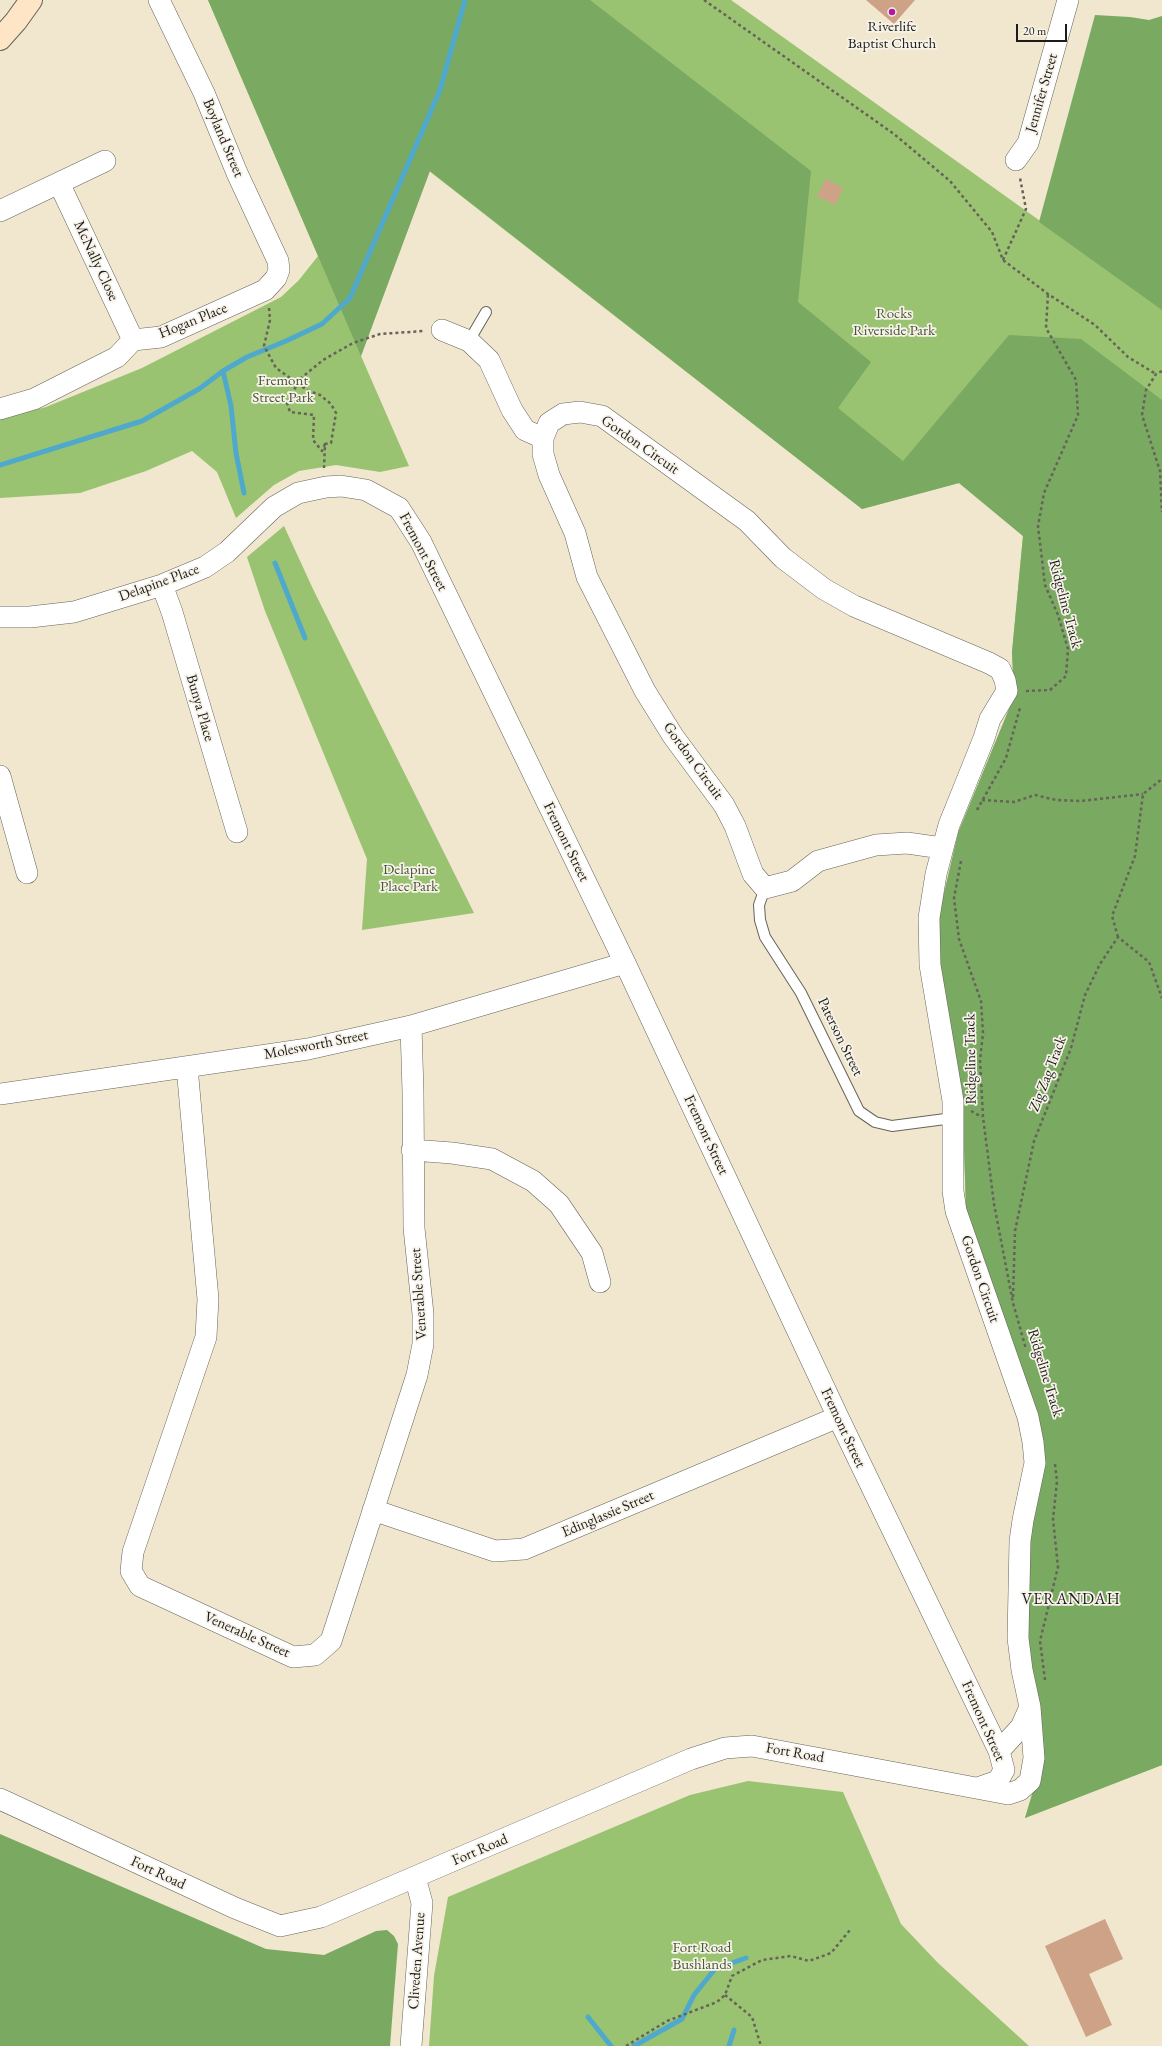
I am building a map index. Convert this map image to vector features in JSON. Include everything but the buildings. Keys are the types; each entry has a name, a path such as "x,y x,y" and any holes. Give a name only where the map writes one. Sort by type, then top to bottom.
{"main road":[{"path":"0,39 32,0"}],"street":[{"name":"Boyland Street","path":"159,0 204,93 237,173 278,261 278,270 270,284"},
{"name":"Jennifer Street","path":"1016,160 1028,143 1068,0"},
{"path":"0,211 105,161"},
{"name":"McNally Close","path":"59,183 133,340"},
{"name":"Hogan Place","path":"133,340 161,337 270,284"},
{"path":"442,330 469,341 489,360 512,410 525,430 543,438"},
{"path":"0,409 34,399 117,357 133,340"},
{"name":"Gordon Circuit","path":"765,888 753,874 735,826 724,805 673,736 645,691 587,577 575,533 543,454 543,438 549,423 563,414 580,412 602,416 747,521 783,558 824,589 854,606 1000,669 1005,680 1007,691 990,719 984,738 949,825 936,874 929,918 930,965 948,1071 953,1118 954,1192 956,1211 1028,1417 1035,1463 1020,1541 1018,1638 1022,1670 1030,1708 1034,1758 1030,1781 1020,1790 1008,1794 978,1788"},
{"name":"Delapine Place","path":"0,617 74,612 162,585 205,567 227,552 274,507 298,493 326,487 341,486 366,490"},
{"name":"Fremont Street","path":"366,490 399,508 421,542 624,963 838,1417 999,1751 1004,1770 998,1781 978,1788"},
{"name":"Bunya Place","path":"162,585 172,612 237,832"},
{"path":"0,776 27,873"},
{"path":"765,888 792,881 818,861 876,844 907,843 942,848"},
{"name":"Molesworth Street","path":"0,1094 308,1049 411,1026 624,963"},
{"name":"Venerable Street","path":"187,1067 208,1300 206,1337 133,1552 131,1571 140,1586 292,1657 315,1654 331,1641 416,1375 423,1344 423,1314 414,1228 411,1026"},
{"path":"412,1150 452,1153 492,1159 533,1181 559,1204 592,1253 600,1282"},
{"name":"Edinglassie Street","path":"374,1510 495,1551 524,1549 838,1417"},
{"path":"999,1751 1021,1727 1030,1708"},
{"name":"Fort Road","path":"0,1799 235,1908 280,1926 321,1917 416,1878 691,1759 725,1748 752,1746 760,1747 978,1788"},
{"name":"Cliveden Avenue","path":"411,2046 422,1903 416,1878"}],"lane":[{"path":"469,341 486,312"},
{"name":"Paterson Street","path":"765,888 759,905 760,920 765,937 801,993 859,1111 875,1122 892,1126 953,1118"}],"path":[{"path":"704,0 894,134 950,181 992,232 1003,260 1048,294 1095,325 1128,357 1156,374"},
{"path":"1003,260 1026,209 1016,160"},
{"path":"270,284 270,320 264,346 276,368 297,384 320,395 331,404 336,413 331,443 325,444"},
{"name":"Ridgeline Track","path":"1023,698 1025,691 1050,690 1066,676 1068,649 1058,616 1045,585 1038,526 1044,493 1078,415 1076,380 1046,328 1048,294"},
{"path":"325,444 322,451 313,440 314,415 290,412 287,403 297,384 323,360 353,343 380,334 442,330"},
{"path":"1162,372 1156,374 1146,390 1142,415 1160,470 1162,512"},
{"path":"325,444 324,464 326,487"},
{"path":"976,813 1006,758 1021,706"},
{"path":"982,800 1014,802 1035,795 1056,800 1081,801 1143,794 1162,779"},
{"path":"1143,794 1134,856 1112,916 1118,937 1149,962 1162,998"},
{"name":"Ridgeline Track","path":"962,854 954,898 959,939 981,1001 983,1033 980,1060 983,1117 994,1204 1012,1302 1026,1350"},
{"name":"Zig Zag Track","path":"1012,1302 1015,1231 1034,1141 1071,1048 1085,995 1100,964 1118,937"},
{"path":"1046,1685 1040,1641 1058,1567 1053,1520 1057,1481 1054,1457"},
{"path":"626,2046 667,2022 717,2002 725,1995 732,1976 762,1960 791,1956 809,1961 831,1953 850,1930"},
{"path":"725,1995 752,2017 761,2046"}],"green space":[{"name":"Rocks Riverside Park","path":"208,0 731,0 1162,308 1162,1765 1025,1818 1043,1758 1034,1415 966,1208 958,833 1014,697 1012,652 1023,536 959,483 862,509 429,171 361,356 409,466 380,472 336,465 299,471 274,485 236,518 217,472 192,451 146,471 80,493 0,498 0,418 46,407 142,368 281,297 299,280 318,256"},
{"name":"Rocks Riverside Park","path":"208,0 590,0 811,171 798,302 871,362 838,408 903,461 1009,335 1081,339 1162,400 1162,1765 1025,1818 1043,1758 1027,1641 1034,1415 966,1208 963,1119 940,966 940,910 958,833 1014,697 1012,652 1023,536 959,483 862,509 430,171 361,356"},
{"path":"1095,15 1130,17 1149,20 1162,16 1162,310 1039,222"},
{"name":"Delapine Place Park","path":"284,526 313,589 474,913 362,930 367,859 265,611 247,557"},
{"name":"Fort Road Bushlands","path":"748,1781 843,1792 901,1924 938,1963 1029,2046 429,2046 434,1976 448,1897 690,1795"},
{"path":"0,1834 266,1949 324,1955 376,1931 387,1930 394,1936 398,1944 390,2046 0,2046"}],"waterway":[{"path":"0,465 142,421 199,389 223,371 247,357 322,324 350,298 440,90 465,0"},
{"path":"223,371 231,406 236,453 244,493"},
{"path":"275,563 305,638"},
{"path":"634,2046 682,2019 694,1995 715,1969 746,1958"},
{"path":"588,2017 611,2046"},
{"path":"729,2046 734,2030"}],"place":[{"name":"Riverlife Baptist Church","path":"892,12"}],"district":[{"name":"VERANDAH","path":"1071,1600"}],"park label":[{"name":"Fremont Street Park","path":"283,390"}]}
